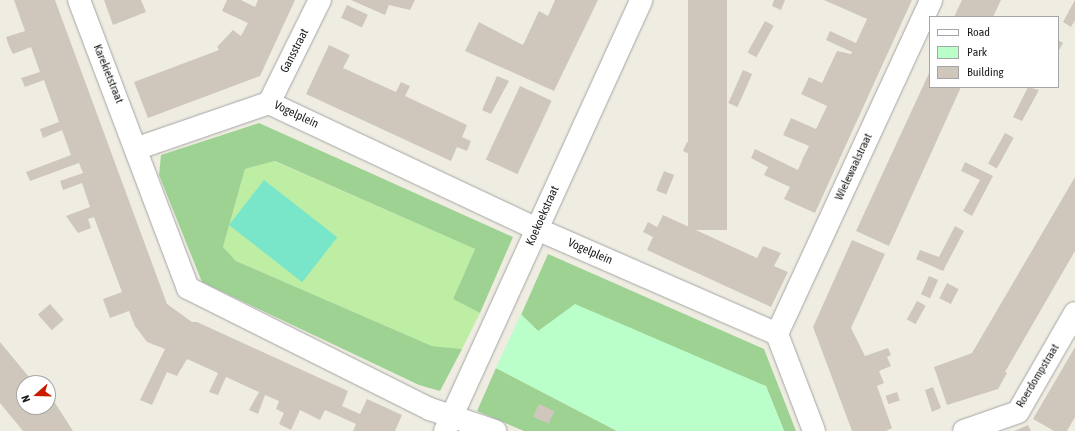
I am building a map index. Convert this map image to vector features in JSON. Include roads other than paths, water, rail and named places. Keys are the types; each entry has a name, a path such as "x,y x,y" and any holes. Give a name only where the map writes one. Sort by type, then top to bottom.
{"street":[{"name":"Karekietstraat","path":"80,0 138,148"},
{"name":"Gansstraat","path":"269,103 320,0"},
{"name":"Koekoekstraat","path":"449,423 641,0"},
{"name":"Wielewaalstraat","path":"777,334 931,0"},
{"name":"Vogelplein","path":"138,148 269,103 537,229 777,334"},
{"path":"138,148 188,288 430,409 449,423 495,431"},
{"name":"Roerdompstraat","path":"964,431 1018,412 1075,313"},
{"path":"777,334 814,431"}]}
